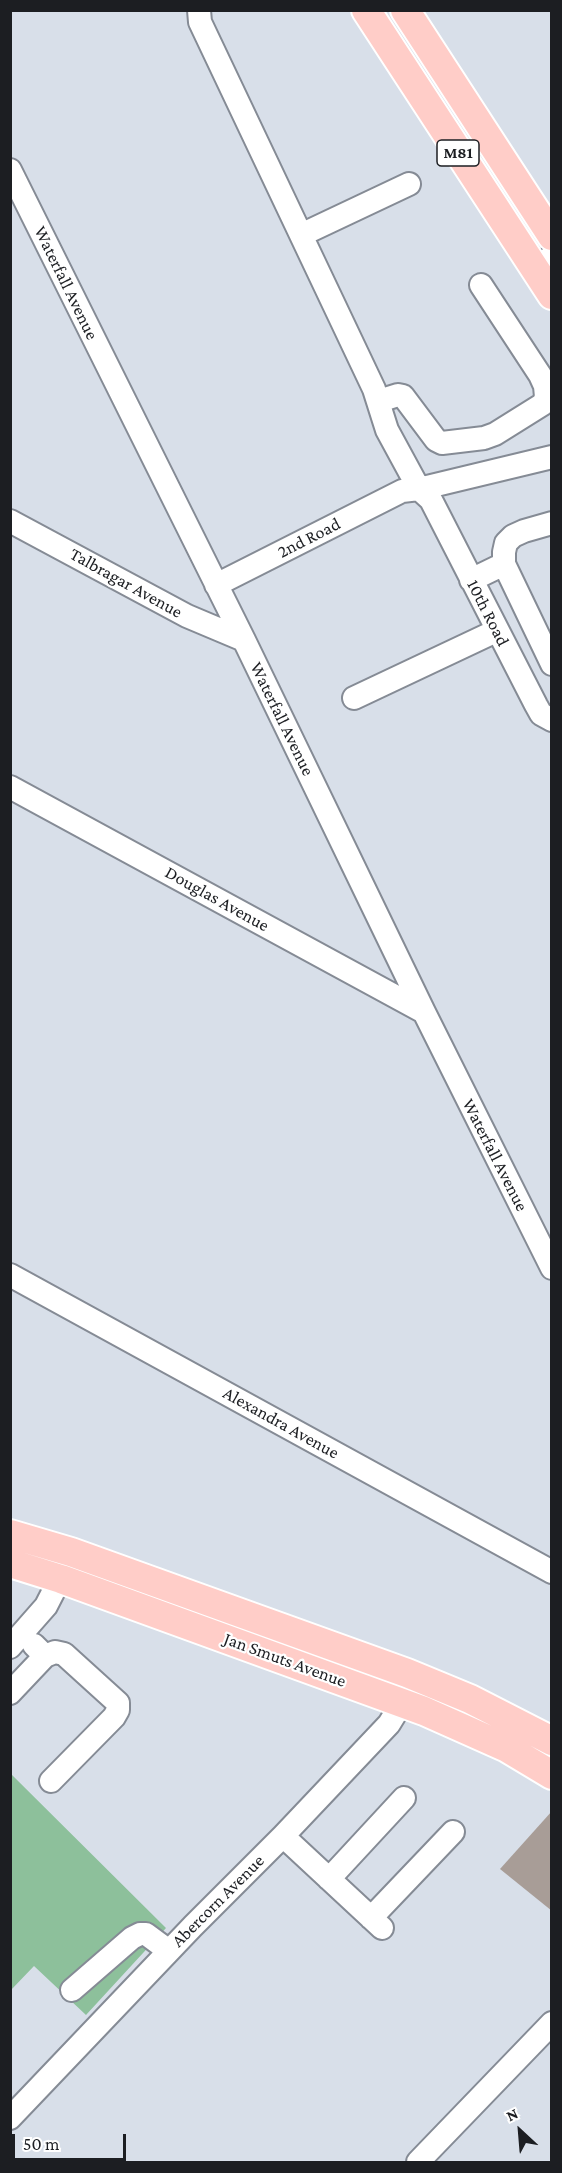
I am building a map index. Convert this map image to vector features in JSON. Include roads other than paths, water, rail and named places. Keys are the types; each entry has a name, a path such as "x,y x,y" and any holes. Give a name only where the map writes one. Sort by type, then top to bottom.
{"main road":[{"name":"M81","path":"366,10 543,263 552,295"},
{"name":"M81","path":"405,10 552,236"},
{"name":"Jan Smuts Avenue","path":"10,1534 71,1552 407,1673 470,1699 552,1741"},
{"name":"Jan Smuts Avenue","path":"10,1563 62,1579 400,1701 507,1748 552,1774"}],"street":[{"name":"10th Road","path":"199,10 200,22 378,395 382,419 471,580 541,714 552,720"},
{"name":"Waterfall Avenue","path":"10,170 552,1268"},
{"path":"301,236 409,184"},
{"path":"378,395 403,396 436,440 442,443 484,438 495,434 543,404 546,397 545,386 540,375 481,285"},
{"name":"2nd Road","path":"216,585 465,463 552,446"},
{"name":"2nd Road","path":"420,487 552,457"},
{"name":"Talbragar Avenue","path":"10,520 187,616 244,640"},
{"path":"552,523 513,536 506,543 504,552 504,564 552,664"},
{"path":"471,580 504,564"},
{"path":"354,698 496,630"},
{"name":"Douglas Avenue","path":"10,787 424,1012"},
{"name":"Alexandra Avenue","path":"10,1275 552,1572"},
{"path":"45,1656 16,1641 46,1606 62,1579 71,1552"},
{"path":"10,1693 45,1656 55,1652 64,1654 118,1703 118,1710 114,1717 51,1782"},
{"name":"Abercorn Avenue","path":"10,2118 389,1724 400,1701 407,1673"},
{"path":"329,1879 404,1798"},
{"path":"283,1836 376,1923 453,1832"},
{"path":"72,1990 132,1938 140,1934 146,1934 169,1951"},
{"path":"418,2163 552,2023"}]}
